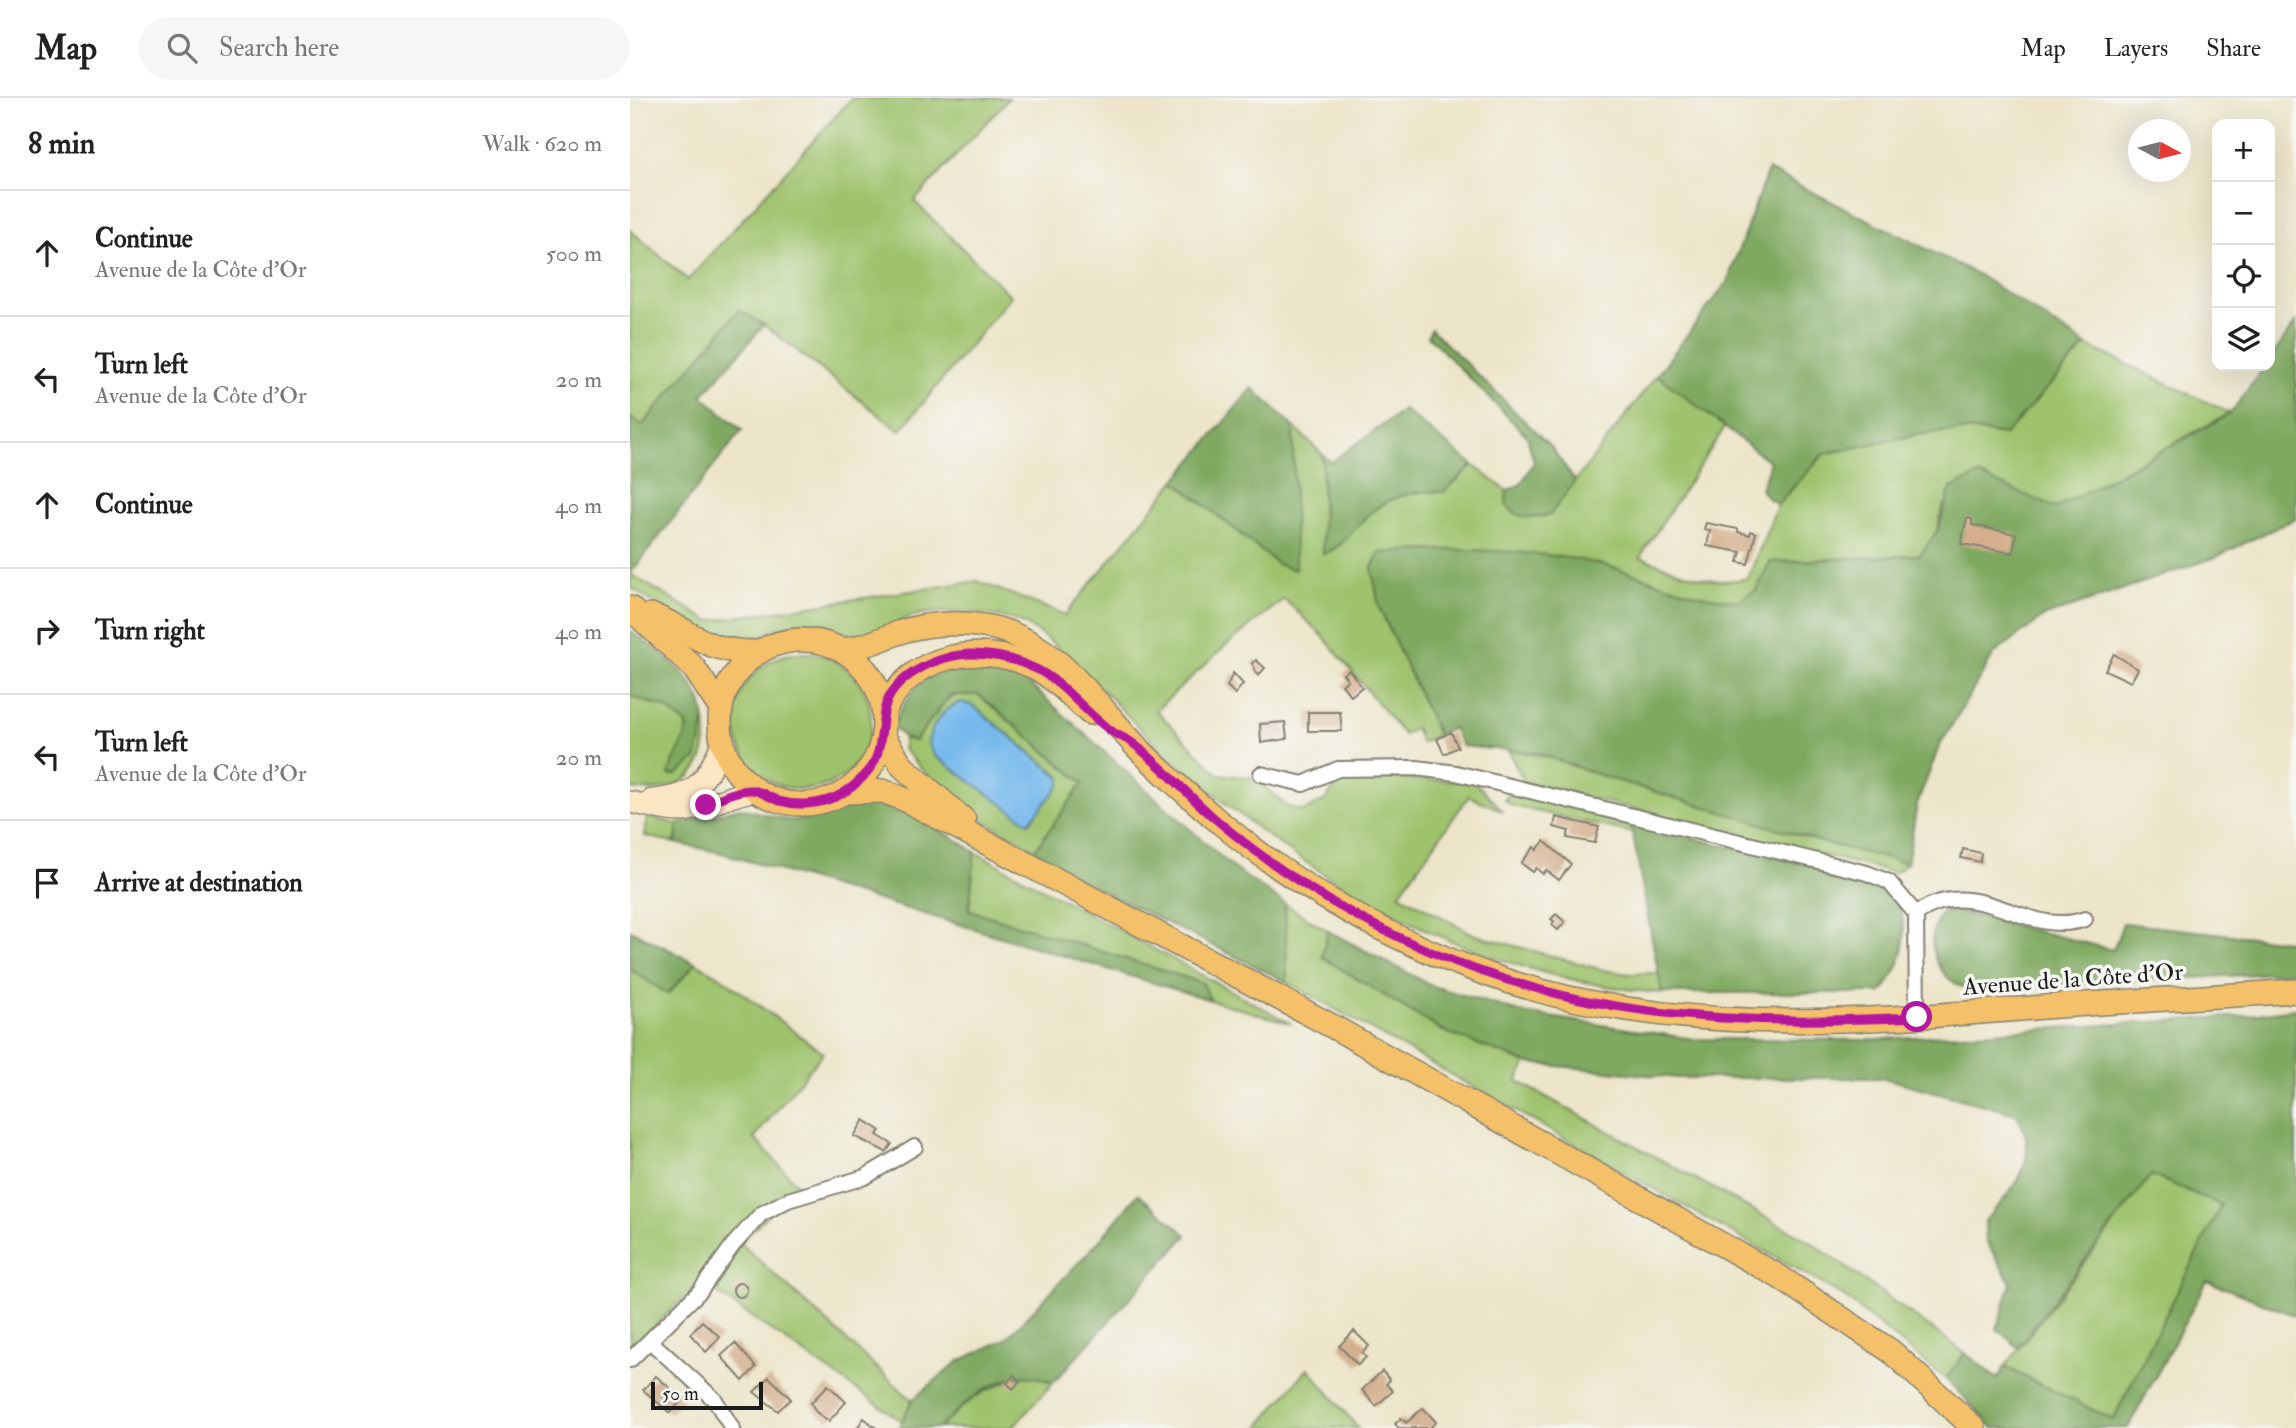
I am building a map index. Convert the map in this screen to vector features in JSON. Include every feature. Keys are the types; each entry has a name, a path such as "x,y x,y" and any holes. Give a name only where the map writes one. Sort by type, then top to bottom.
{"main road":[{"path":"631,608 656,617 710,646 725,650 759,652"},
{"path":"631,608 694,668 721,709"},
{"name":"Avenue de la Côte d'Or","path":"843,650 877,643 896,633 954,624 1002,631 1030,642 1058,662 1118,723 1133,743 1216,819 1294,878 1383,930 1492,976 1599,1005 1690,1017 1809,1022 2296,991"},
{"path":"845,792 870,768 883,736 884,712 878,691 868,672 843,650 818,641 792,640 759,652 738,670 724,695 721,709 722,743 738,774 756,790 793,804 820,802 845,792 870,791 895,795 966,835 1002,850 1075,892 1330,1025 1777,1276 1892,1352 1931,1385 1974,1428"},
{"name":"Avenue de la Côte d'Or","path":"884,712 898,688 924,666 955,655 994,656 1037,669 1111,731 1133,743"},
{"path":"883,736 903,767 1002,850"},
{"path":"630,801 671,798 688,792 705,778 722,743"},
{"path":"630,801 680,811 706,805 729,794 756,790"}],"street":[{"path":"1261,774 1303,784 1338,769 1416,768 1509,784 1867,873 1889,881 1916,914 1917,1017"},
{"path":"1916,914 1932,902 1956,897 2053,922 2071,924 2085,919"},
{"path":"630,1360 700,1291 733,1245 761,1214 788,1199 865,1177 915,1147"},
{"path":"650,1341 715,1400 732,1428"}],"green space":[{"path":"852,98 1009,98 914,201 1011,296 900,431 764,325 739,310 641,427 630,417 630,230 688,280"},
{"path":"1768,170 1977,274 2086,345 2005,435 1968,430 1919,434 1824,454 1778,504 1768,499 1761,489 1770,462 1657,375 1727,282"},
{"path":"739,310 764,325 702,396 742,430 630,574 630,417 642,426"},
{"path":"2296,322 2296,518 2216,557 2043,617 1994,654 1939,747 1917,804 1907,863 1828,844 1593,773 1538,753 1462,746 1453,728 1438,735 1379,607 1372,568 1379,553 1462,550 1552,556 1604,565 1687,591 1738,601 1756,590 1770,562 1920,555 1937,531 1951,488 1979,475 2056,508 2230,414 2261,371 2275,371 2275,352"},
{"path":"1431,329 1551,447 1575,481 1550,515 1526,517 1506,505 1507,491 1521,484 1534,462 1527,436 1428,336"},
{"path":"2086,345 2230,413 2056,508 1943,505 1937,531 1920,555 1771,562 1756,590 1738,601 1690,594 1379,607 1438,735 1421,743 1415,728 1404,735 1322,635 1284,599 1224,647 1156,710 1218,774 1255,778 1287,807 1304,811 1325,800 1344,776 1475,782 1503,811 1469,796 1399,894 1475,935 1603,970 1628,974 1659,973 1662,993 1590,983 1521,966 1454,942 1391,912 1329,877 1270,838 1214,794 1159,747 1072,660 1019,622 982,614 937,612 914,616 857,636 808,622 792,624 746,640 732,640 716,637 685,623 630,587 630,574 709,621 977,581 1065,615 1175,481 1278,564 1294,569 1293,426 1322,454 1323,554 1338,546 1365,518 1388,501 1406,495 1444,492 1473,465 1507,491 1506,505 1549,515 1657,375 1725,427 1640,557 1707,579 1721,581 1748,578 1778,504 1824,454 1919,434 1968,430 2005,435"},
{"path":"1252,388 1293,426 1295,570 1278,564 1175,481"},
{"path":"1404,410 1473,465 1444,492 1406,495 1379,506 1344,541 1323,554 1322,454 1331,462"},
{"path":"630,631 653,647 687,678 701,703 704,727 696,759 676,775 669,775 688,726 666,708 630,696"},
{"path":"803,653 829,658 851,673 866,695 871,721 866,747 851,769 829,784 803,789 777,784 755,769 740,747 735,721 740,695 755,673 777,658"},
{"path":"977,668 1025,680 1233,868 1285,904 1287,982 1064,872 1035,850 1083,783 979,695 950,695 915,741 904,738 893,726 908,697 924,680 945,672"},
{"path":"979,695 1083,783 1035,850 973,814 927,775 903,749 904,738 915,740 941,704 956,696","holes":["973,706 1060,776 1060,784 1029,823"]},
{"path":"630,696 666,708 688,726 686,742 670,768 703,731 704,714 704,750 691,775 680,783 666,788 630,789"},
{"path":"1508,750 1556,760 1737,816 1907,863 1895,873 1524,782"},
{"path":"1512,792 1631,824 1633,833 1513,806 1504,799"},
{"path":"872,803 913,816 975,852 969,910 1203,983 1210,1000 722,853 676,843 678,824 740,808 788,820 814,819 849,804"},
{"path":"647,817 678,824 675,843 645,836"},
{"path":"1631,824 1837,871 1879,887 1891,897 1899,909 1903,923 1902,953 1890,981 1880,993 1662,993"},
{"path":"975,852 1292,1024 1210,1000 1202,983 969,910"},
{"path":"1285,904 1328,931 1322,957 1441,1030 1527,1063 1517,1081 1811,1242 1965,1353 1946,1379 1842,1295 1287,982"},
{"path":"1943,911 1961,912 2113,950 2123,923 2296,942 2296,972 1972,990 1959,986 1949,978 1935,959 1933,935"},
{"path":"630,930 696,963 668,994 630,969"},
{"path":"1328,931 1432,986 1523,1013 1693,1039 1867,1040 2243,1016 2296,1009 2296,1316 2207,1281 2128,1428 1993,1428 1946,1379 1965,1353 1997,1379 2005,1367 2113,1420 2221,1205 2151,1175 2018,1347 1997,1329 2011,1283 1986,1241 1985,1221 2015,1184 2026,1158 2024,1130 2016,1114 1884,1078 1678,1078 1527,1063 1441,1030 1322,957"},
{"path":"696,963 718,975 823,1053 754,1138 804,1192 786,1197 630,1350 630,969 668,994"},
{"path":"2151,1175 2222,1205 2113,1420 2005,1367"},
{"path":"1138,1194 1187,1235 1053,1383 1037,1377 1006,1380 976,1395 939,1428 899,1428 912,1400 959,1361 1006,1339 1101,1239"},
{"path":"740,1243 912,1400 902,1421 711,1289"},
{"path":"1308,1368 1358,1428 1258,1428"},
{"path":"1029,1374 1053,1383 1012,1428 939,1428 980,1394"}],"water":[{"path":"962,702 973,706 1060,777 1061,784 1029,823 935,756 928,744 939,718 949,708"}],"building":[{"path":"1967,518 1972,519 1972,525 2016,534 2013,553 1961,544"},
{"path":"1706,523 1738,529 1738,532 1750,535 1751,531 1756,533 1748,564 1738,562 1741,552 1707,546 1710,531 1704,529"},
{"path":"2114,654 2138,669 2131,682 2105,670"},
{"path":"1256,660 1265,668 1258,676 1252,663"},
{"path":"1349,670 1362,687 1351,696 1342,685 1348,680 1343,674"},
{"path":"1233,673 1243,684 1235,694 1227,686"},
{"path":"1308,712 1340,712 1342,731 1308,731"},
{"path":"1285,722 1287,739 1261,743 1260,724"},
{"path":"1451,732 1458,747 1444,754 1437,739"},
{"path":"1556,817 1599,827 1595,843 1567,838 1569,831 1554,827"},
{"path":"1544,841 1571,864 1559,880 1546,870 1543,874 1536,868 1533,872 1521,863 1534,847 1537,850"},
{"path":"1963,849 1981,853 1980,862 1961,858"},
{"path":"1556,914 1565,922 1558,930 1552,925 1554,921 1551,919"},
{"path":"864,1120 880,1130 877,1135 892,1144 886,1152 854,1136"},
{"path":"740,1283 745,1285 745,1295 740,1297 735,1295 733,1290 735,1285"},
{"path":"702,1321 720,1337 706,1352 690,1334"},
{"path":"1354,1331 1369,1346 1362,1353 1366,1357 1358,1365 1339,1346"},
{"path":"735,1343 756,1367 743,1381 721,1356"},
{"path":"1382,1371 1390,1380 1386,1384 1393,1391 1376,1406 1362,1390"},
{"path":"1014,1375 1020,1381 1013,1389 1007,1383"},
{"path":"656,1376 683,1399 670,1413 643,1390"},
{"path":"769,1377 791,1399 778,1411 754,1392"},
{"path":"828,1385 846,1402 829,1421 816,1412 811,1403"},
{"path":"1423,1408 1436,1422 1430,1428 1399,1428 1395,1424 1401,1418 1406,1423"},
{"path":"864,1418 876,1428 857,1428"}],"route":[{"path":"706,805 729,794 756,790 793,804 820,802 845,792 863,777 876,758 883,736 884,712 888,702 909,676 939,659 955,655 994,656 1037,669 1055,682 1111,731 1133,743 1216,819 1294,878 1383,930 1492,976 1550,994 1599,1005 1690,1017 1809,1022 1917,1017"}]}
